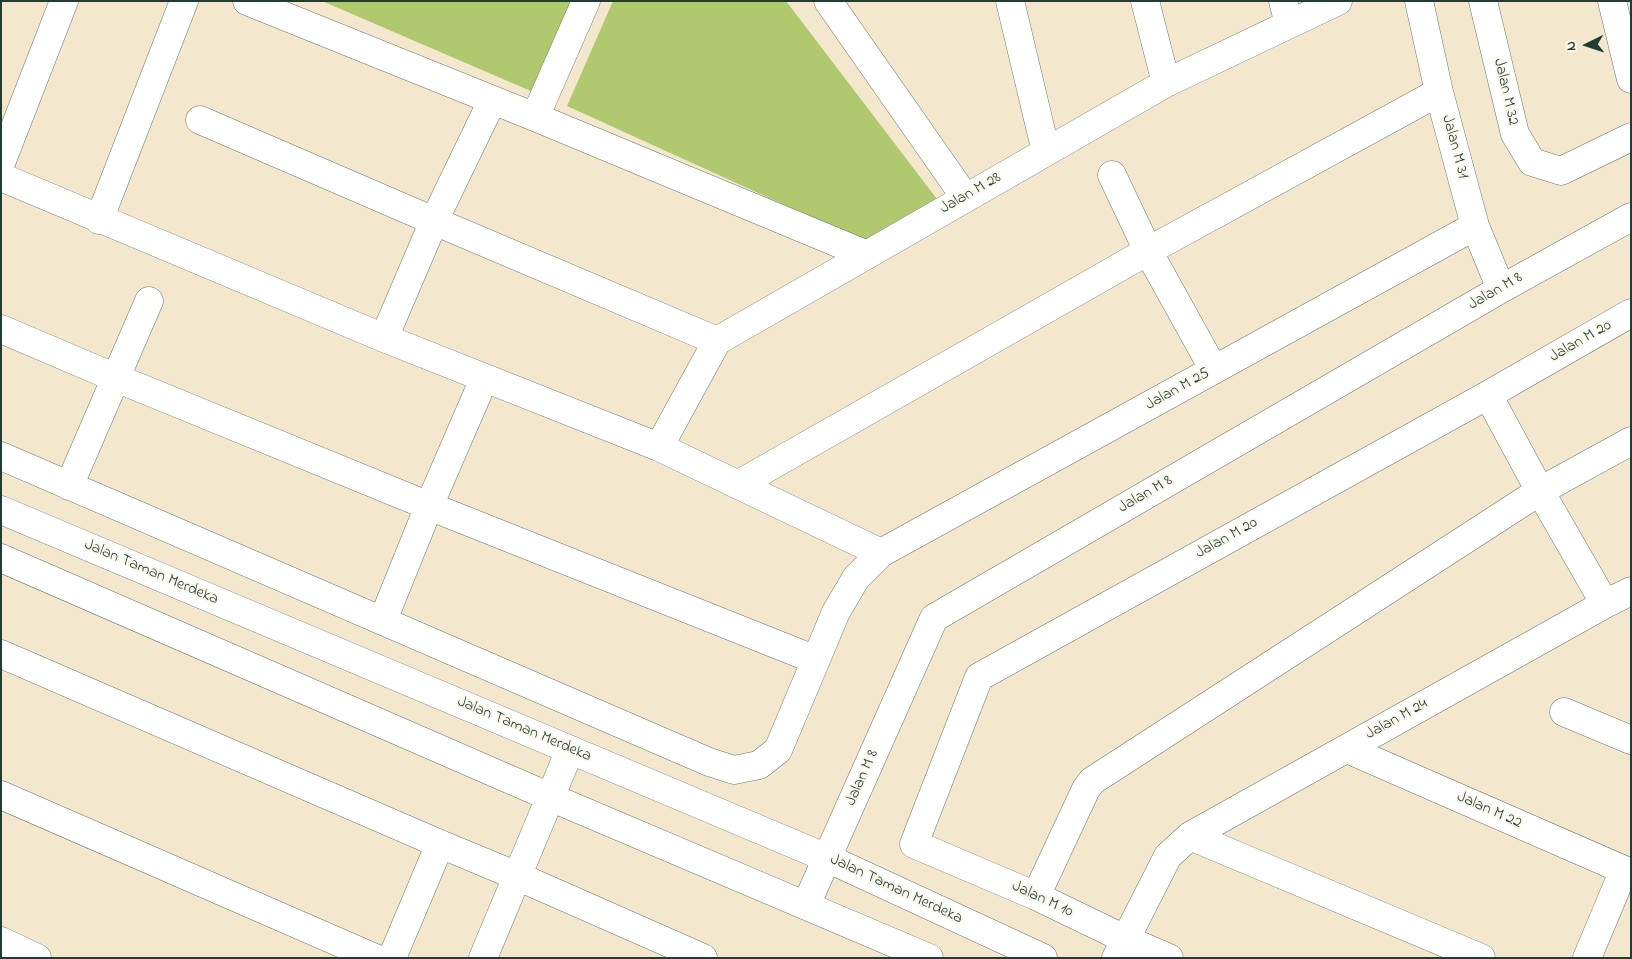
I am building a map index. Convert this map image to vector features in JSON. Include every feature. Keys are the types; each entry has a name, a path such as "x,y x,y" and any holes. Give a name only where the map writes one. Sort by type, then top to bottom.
{"street":[{"path":"1,163 64,1"},
{"path":"99,220 184,1"},
{"path":"247,1 867,255"},
{"path":"535,118 586,1"},
{"path":"828,1 965,197"},
{"path":"1010,1 1046,152"},
{"path":"1145,1 1166,83"},
{"name":"Jalan M 28","path":"717,341 1286,13 1338,1"},
{"name":"Jalan M 31","path":"1418,1 1439,92 1475,226 1501,289"},
{"name":"Jalan M 32","path":"1483,1 1515,134 1532,162 1561,171 1631,137"},
{"path":"1612,1 1631,80"},
{"path":"738,484 1148,251 1439,92"},
{"path":"384,338 434,222 492,101"},
{"path":"200,120 434,222 717,341 659,447"},
{"path":"1112,176 1148,251 1214,370"},
{"path":"1,177 99,220 384,338 659,447 881,552"},
{"name":"Jalan M 8","path":"806,905 934,618 1501,289 1631,217"},
{"name":"Jalan M 25","path":"1,456 709,762 734,770 759,765 778,750 836,612 856,578 881,552 1475,226"},
{"path":"68,486 149,301"},
{"name":"Jalan M 20","path":"914,844 979,677 1488,395 1631,313"},
{"path":"1,329 429,506 816,660"},
{"path":"383,620 429,506 484,379"},
{"path":"1488,395 1540,491 1605,604"},
{"path":"1036,896 1086,789 1092,781 1540,491 1631,441"},
{"name":"Jalan Taman Merdeka","path":"1,510 827,858 1043,958"},
{"path":"1,558 550,797 929,958"},
{"name":"Jalan M 24","path":"1121,949 1168,856 1190,836 1631,591"},
{"path":"1,654 517,876 666,950 703,958"},
{"path":"1564,712 1631,740"},
{"name":"Jalan M 22","path":"1347,749 1627,872"},
{"path":"483,958 570,750"},
{"path":"1,795 375,958"},
{"path":"1190,836 1481,958"},
{"path":"392,958 440,844"},
{"name":"Jalan M 10","path":"914,844 1036,896 1121,949 1169,958"},
{"path":"1587,958 1627,872"},
{"path":"1,942 37,958"}],"green space":[{"path":"322,1 580,1 540,95"},
{"path":"613,1 786,1 940,203 868,243 567,106"}]}
